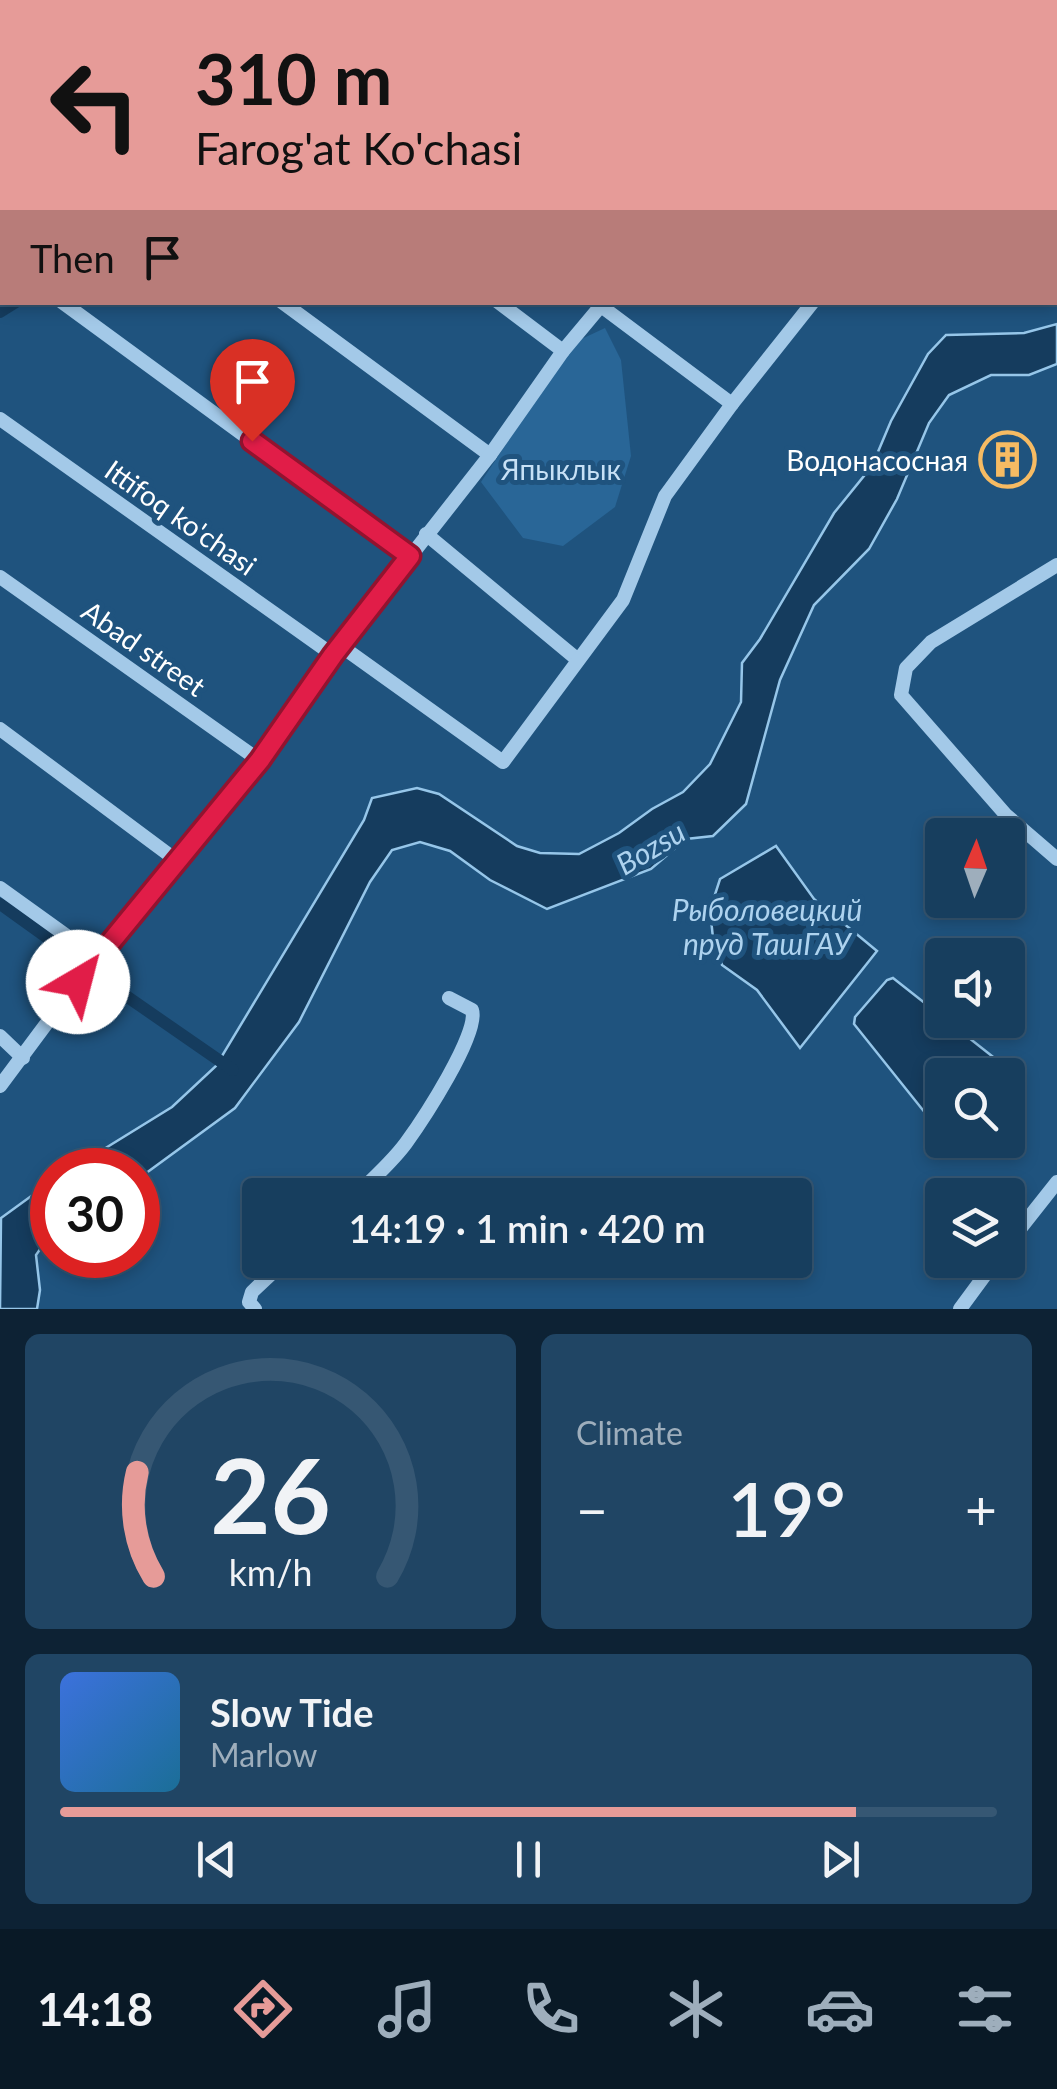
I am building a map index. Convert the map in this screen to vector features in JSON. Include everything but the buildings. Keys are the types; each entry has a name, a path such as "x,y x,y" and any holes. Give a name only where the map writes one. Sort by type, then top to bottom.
{"street":[{"path":"66,305 410,556"},
{"path":"286,305 490,454"},
{"path":"502,305 563,351"},
{"path":"0,1086 96,958 260,760 337,651 601,305"},
{"path":"603,305 732,404"},
{"path":"426,534 578,660 622,600 666,496 810,305"},
{"name":"Ittifoq ko'chasi","path":"0,419 503,762 578,660"},
{"path":"1057,565 931,642 906,668 901,695 1006,815 1057,860"},
{"name":"Abad street","path":"0,576 260,760"},
{"path":"0,729 176,860"},
{"path":"0,888 96,958"},
{"path":"372,1178 404,1145 438,1095 473,1026 472,1010 449,998"},
{"path":"0,1036 23,1058"},
{"path":"1025,1222 1057,1182"},
{"path":"255,1309 249,1302 252,1292 267,1278"},
{"path":"960,1309 983,1278"}],"green space":[{"name":"Япыклык","path":"605,328 621,360 631,456 615,507 563,546 523,538 481,482 573,343"}],"water":[{"name":"Bozsu","path":"1057,324 1057,364 1029,375 991,375 949,395 929,423 897,499 869,549 814,605 780,680 746,804 713,836 686,839 651,869 547,909 490,880 450,851 420,842 392,850 370,882 299,1022 235,1108 160,1163 160,1148 106,1148 172,1107 216,1066 364,820 372,798 417,788 439,794 517,846 540,853 579,854 683,792 710,764 741,702 742,663 834,513 872,466 891,421 928,354 946,335 1024,333"},
{"name":"Рыболовецкий пруд ТашГАУ","path":"776,846 814,899 877,951 800,1048 757,990 722,965 713,938 710,910 720,879"},
{"path":"893,978 925,1003 925,1038 969,1038 994,1058 925,1058 925,1113 854,1024 855,1017"},
{"path":"30,1197 30,1278 39,1278 37,1309 0,1309 1,1218"}],"waterway":[{"path":"0,312 11,305"},
{"path":"0,904 84,964"},
{"path":"116,989 233,1070"}],"place":[{"name":"Водонасосная","path":"1007,460"}],"route":[{"path":"78,982 260,760 333,655 410,556 252,441"}]}
